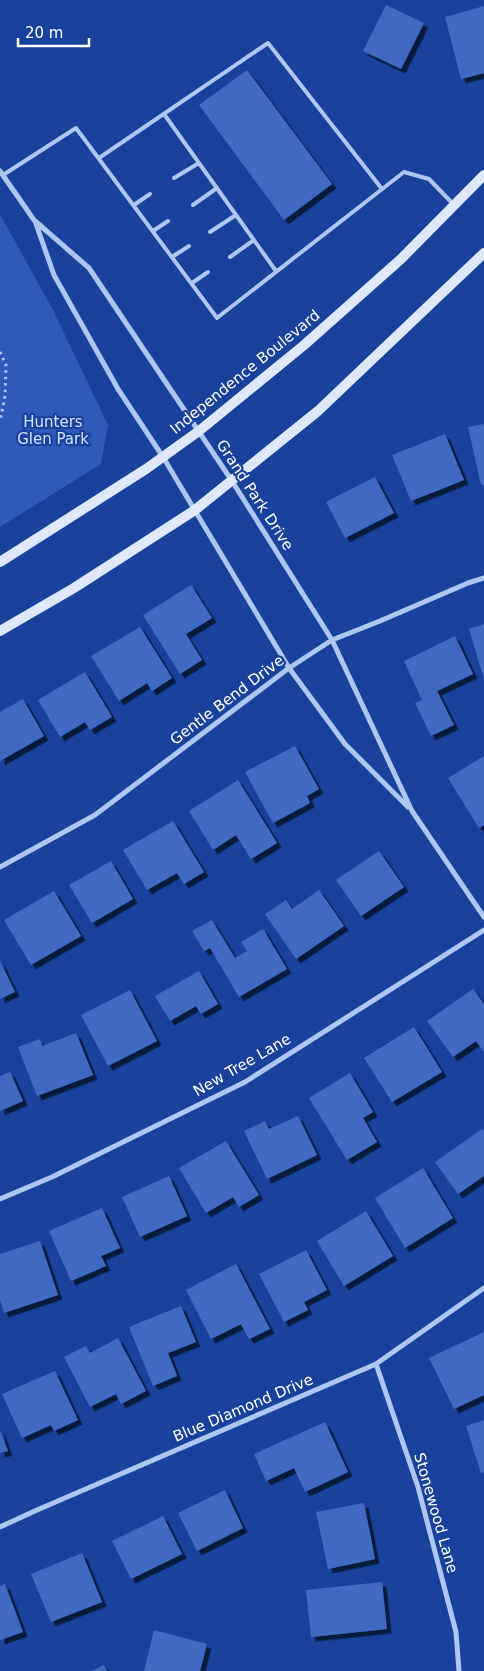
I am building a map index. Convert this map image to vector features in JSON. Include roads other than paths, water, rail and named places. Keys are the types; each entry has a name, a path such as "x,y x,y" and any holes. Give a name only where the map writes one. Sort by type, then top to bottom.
{"main road":[{"name":"Independence Boulevard","path":"0,562 199,432 304,346 394,266 484,175"},
{"path":"0,631 74,588 194,510 232,481 318,411 484,253"}],"street":[{"name":"Grand Park Drive","path":"2,173 34,220 54,275 118,389 162,457 289,668 345,744 412,811"},
{"name":"Grand Park Drive","path":"34,220 89,268 232,481 332,640 412,811 484,917"},
{"name":"Gentle Bend Drive","path":"0,868 95,815 289,668 332,640 484,578"},
{"name":"New Tree Lane","path":"0,1198 52,1177 245,1082 484,930"},
{"name":"Blue Diamond Drive","path":"0,1527 376,1364 484,1288"},
{"name":"Stonewood Lane","path":"376,1364 418,1487 456,1632 459,1671"}],"lane":[{"path":"99,158 268,43 382,189"},
{"path":"164,114 276,271"},
{"path":"2,173 76,128 217,318 404,172 429,180 454,206"},
{"path":"174,178 199,162"},
{"path":"192,205 217,188"},
{"path":"134,205 150,194"},
{"path":"210,232 236,215"},
{"path":"153,231 168,221"},
{"path":"230,257 254,240"},
{"path":"172,257 189,246"},
{"path":"192,284 208,272"}],"park label":[{"name":"Hunters Glen Park","path":"53,430"}]}
